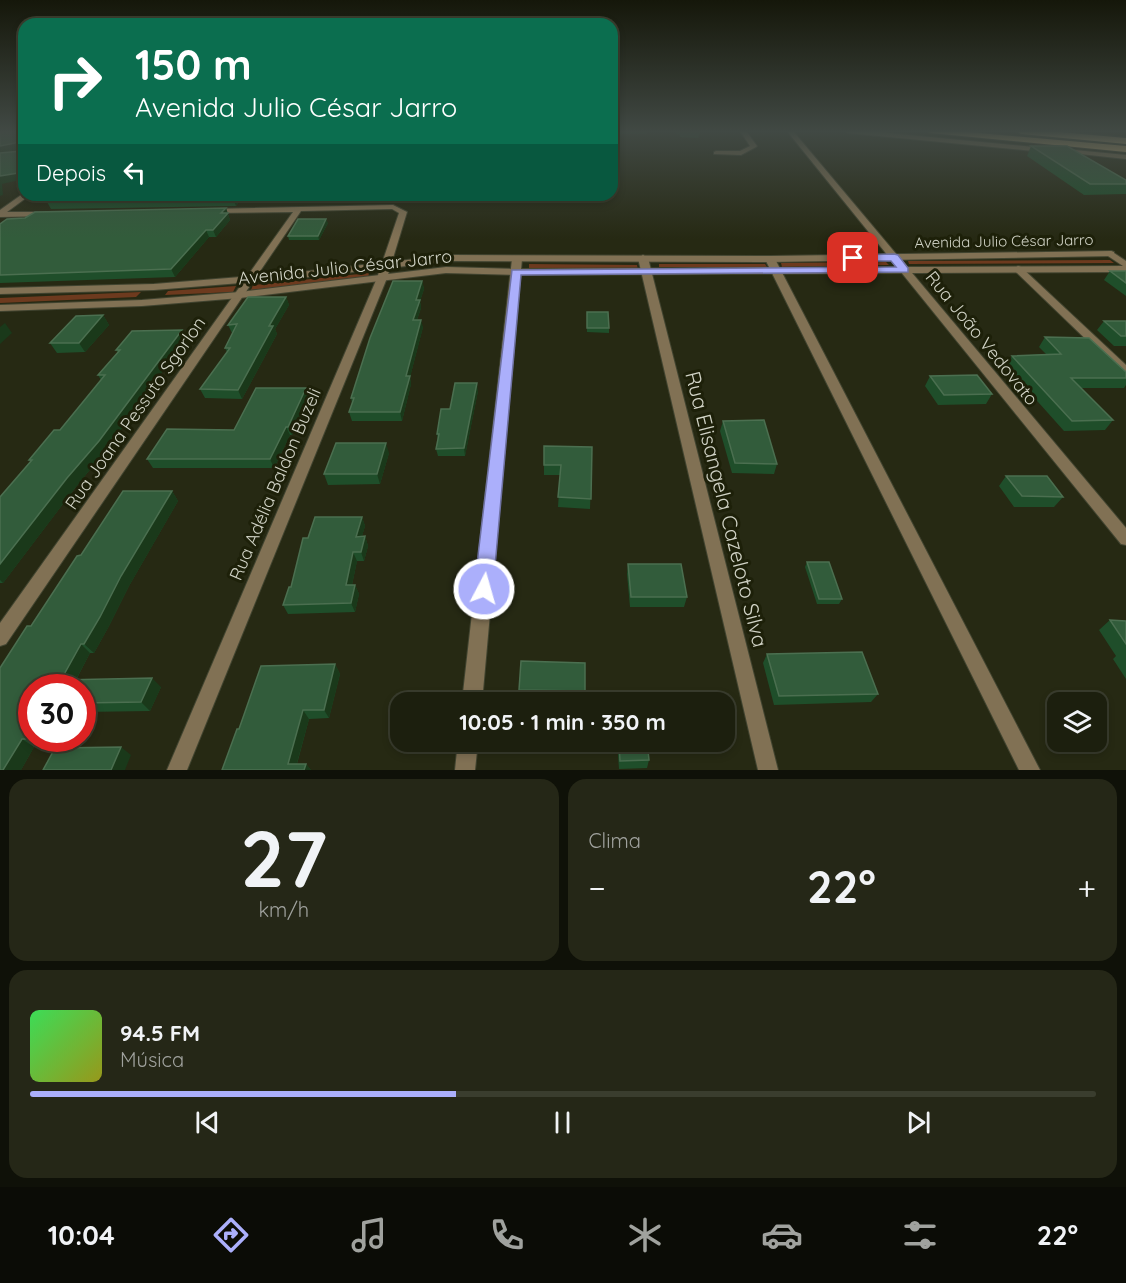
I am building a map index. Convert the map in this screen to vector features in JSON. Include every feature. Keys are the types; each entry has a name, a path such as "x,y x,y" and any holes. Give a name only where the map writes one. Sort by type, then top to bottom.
{"street":[{"name":"Rua João Vedovato","path":"819,167 1126,539"},
{"path":"0,204 18,201"},
{"path":"0,215 18,201"},
{"name":"Rua Adélia Baldon Buzeli","path":"177,770 384,272 403,212 393,207 299,209"},
{"path":"204,211 299,209"},
{"name":"Rua Joana Pessuto Sgorlon","path":"0,638 299,209"},
{"path":"0,215 60,214"},
{"name":"Avenida Julio César Jarro","path":"774,265 894,258 1111,254 1126,267"},
{"name":"Rua Elisangela Cazeloto Silva","path":"645,265 768,770"},
{"name":"Avenida Julio César Jarro","path":"0,291 154,287 250,279 517,266 774,265 905,270 1126,267"},
{"path":"774,265 1029,770"},
{"path":"473,692 517,266"},
{"path":"1018,269 1126,370"},
{"name":"Avenida Julio César Jarro","path":"0,308 142,303 240,296 384,272"},
{"path":"142,303 154,287"},
{"path":"465,770 467,752"}],"shaded area":[{"path":"1110,260 1114,263 909,264 908,261"},
{"path":"886,262 889,265 782,267 781,263"},
{"path":"529,264 637,265 638,270 529,269"},
{"path":"659,264 765,264 767,267 659,267"},
{"path":"369,273 368,278 251,290 253,285"},
{"path":"236,286 233,292 165,295 168,291"},
{"path":"141,292 136,297 0,303 0,298"}],"building":[{"path":"0,167 18,167 18,173 0,176"},
{"path":"1064,167 1103,167 1126,180 1126,184 1090,184"},
{"path":"48,201 109,201 47,202"},
{"path":"226,208 221,213 228,213 213,230 206,230 171,269 0,275 0,224 7,219 25,218 35,212"},
{"path":"298,219 326,219 318,236 288,236"},
{"path":"1110,271 1126,271 1126,283"},
{"path":"393,281 422,281 416,300 420,300 413,320 421,320 406,376 410,376 400,412 349,412 354,398 351,398 370,338"},
{"path":"248,297 286,297 269,326 273,326 238,390 200,389 230,348 225,348 237,324 228,325"},
{"path":"587,312 608,312 609,328 587,328"},
{"path":"103,315 79,343 50,343 76,316"},
{"path":"1104,321 1126,321 1126,336 1121,336"},
{"path":"182,330 99,441 0,564 0,497 54,430 60,430 105,375 98,375 120,350 116,350 132,331"},
{"path":"1045,337 1089,338 1126,372 1126,378 1071,378 1113,420 1072,421 1012,356 1061,354"},
{"path":"977,375 992,394 944,395 930,376"},
{"path":"455,383 477,383 464,448 436,449 441,409 450,409"},
{"path":"256,388 306,388 270,459 147,459 167,429 234,430"},
{"path":"764,420 777,464 735,463 723,421"},
{"path":"336,443 386,443 377,474 324,474"},
{"path":"544,446 592,447 591,499 558,497 561,465 544,465"},
{"path":"1006,476 1047,476 1063,497 1022,496"},
{"path":"123,491 172,491 121,576 100,617 64,674 18,674 18,746 3,770 0,770 0,668 77,556 81,555"},
{"path":"315,517 362,517 356,537 365,536 361,552 353,552 346,585 355,585 351,603 283,605 289,587 291,587 303,538 308,538"},
{"path":"807,562 829,562 842,599 819,599"},
{"path":"628,564 681,564 687,597 631,597"},
{"path":"1110,620 1126,621 1126,644"},
{"path":"862,652 878,694 779,696 767,654"},
{"path":"521,661 585,663 585,691 519,690"},
{"path":"335,664 324,710 303,710 288,764 306,764 304,770 222,770 261,666"},
{"path":"152,678 141,702 96,703 96,679"},
{"path":"96,747 121,747 111,770 43,770 53,752 96,752"},
{"path":"620,752 648,752 649,760 620,761"}],"route":[{"path":"484,589 516,272 905,270 894,258 853,258"}]}
